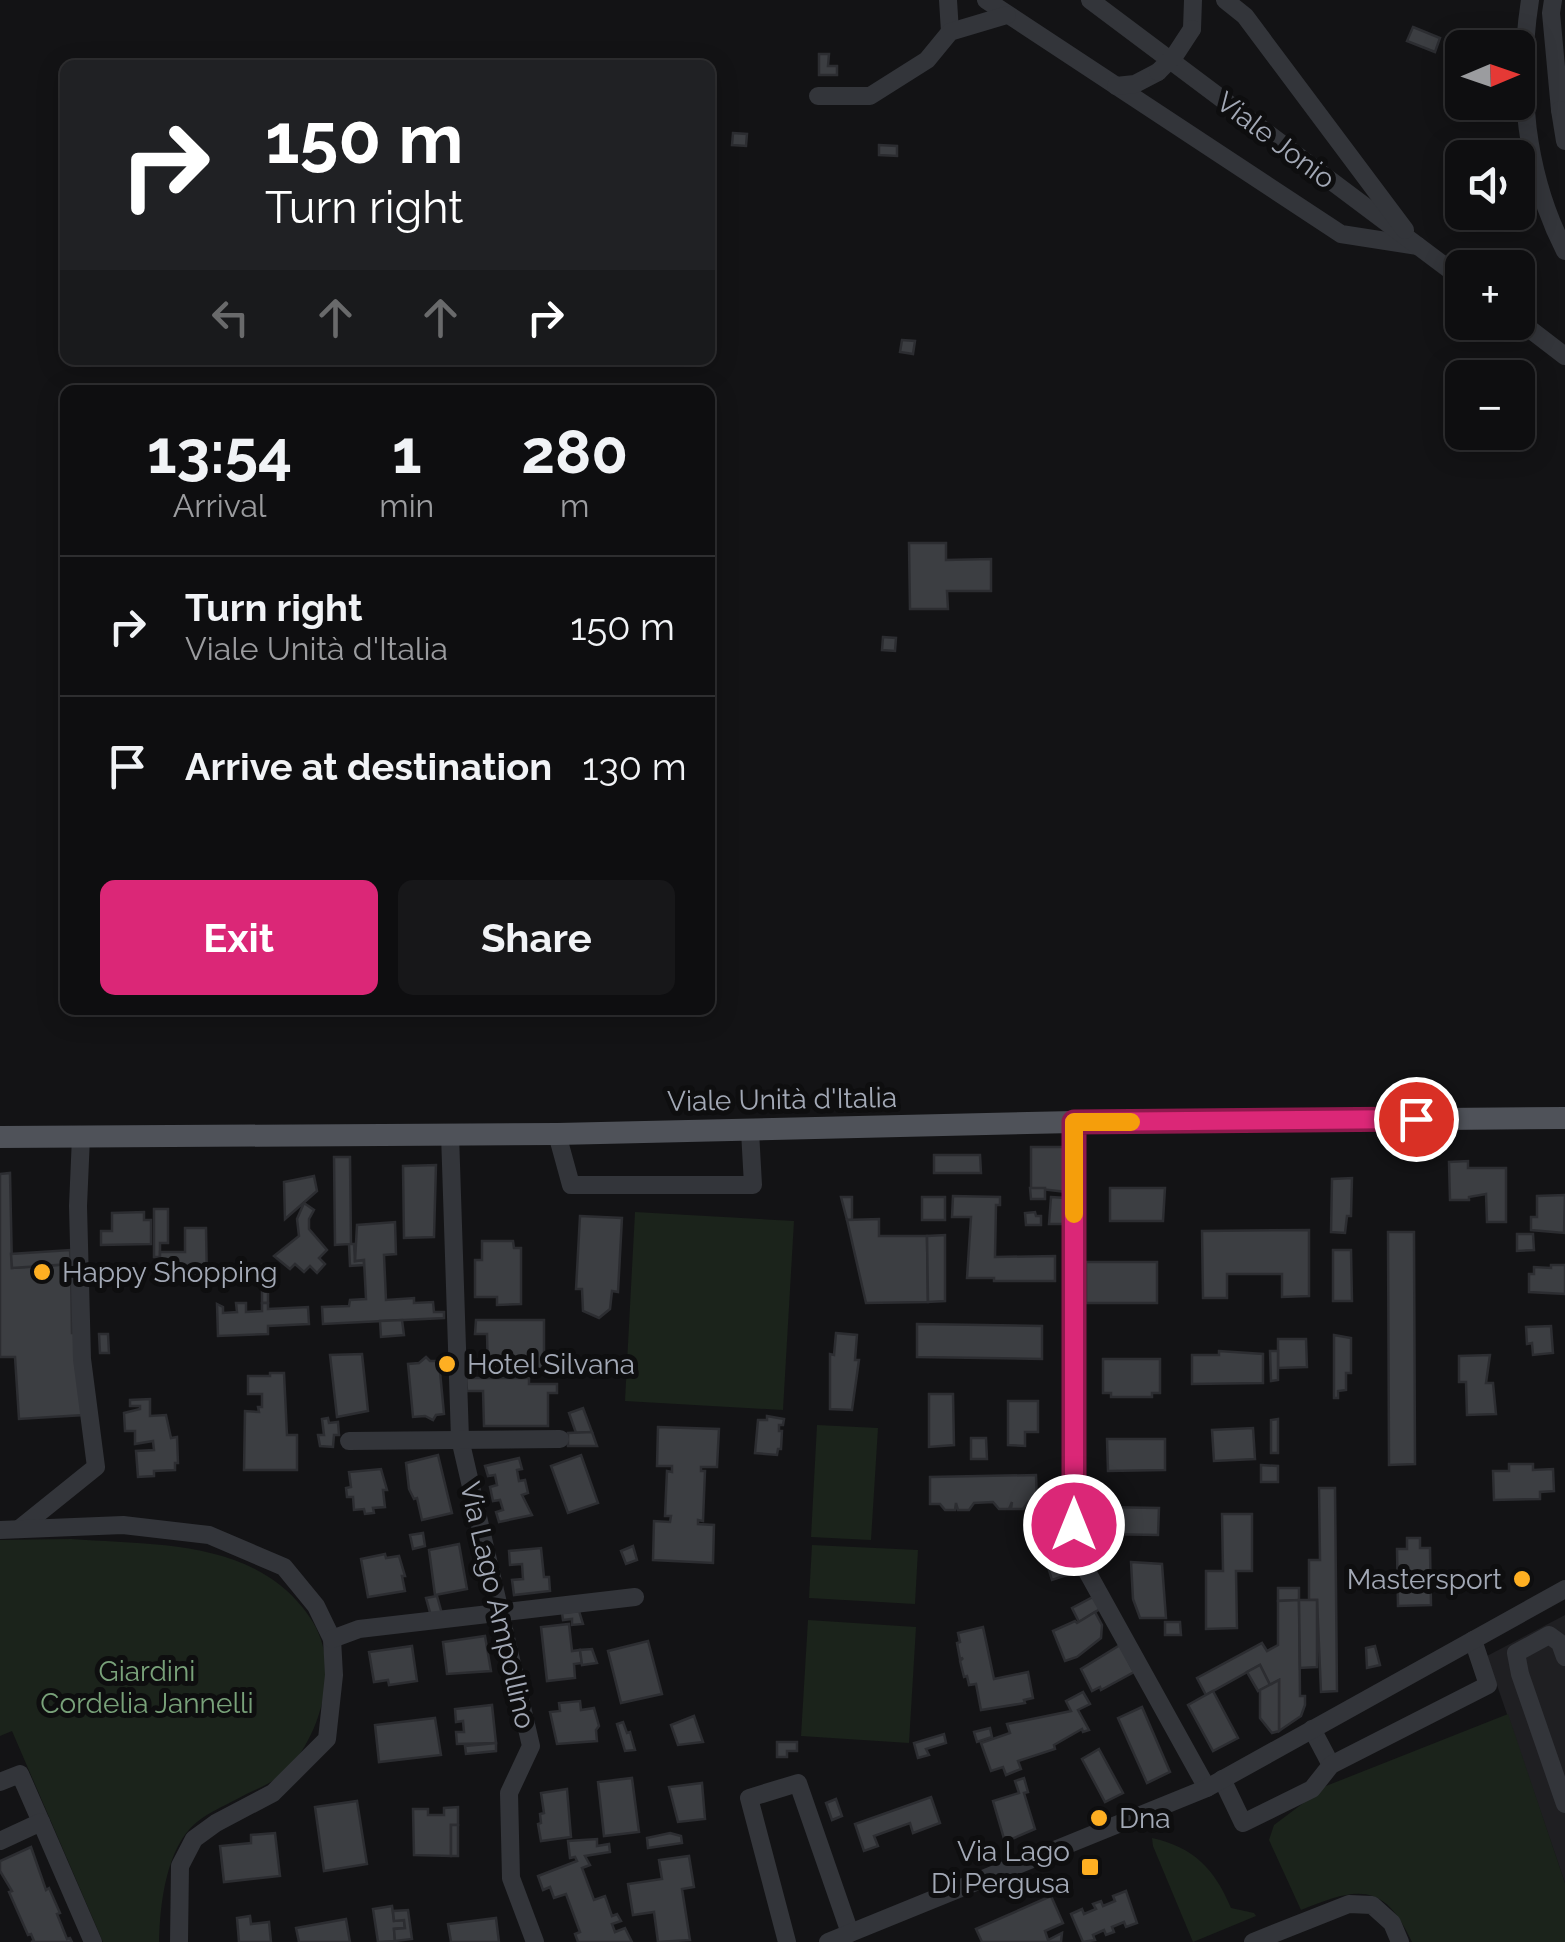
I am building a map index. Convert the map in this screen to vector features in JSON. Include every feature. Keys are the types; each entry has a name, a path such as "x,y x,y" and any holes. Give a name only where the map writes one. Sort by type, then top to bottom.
{"main road":[{"name":"Viale Unità d'Italia","path":"0,1137 557,1134 1074,1122 1565,1118"}],"street":[{"path":"948,0 950,32"},
{"path":"986,0 1342,234 1418,246"},
{"name":"Viale Jonio","path":"1090,0 1445,266"},
{"path":"1116,86 1136,84 1158,72 1175,55 1192,29 1193,0"},
{"path":"1225,0 1245,16 1418,246"},
{"path":"1530,0 1523,61 1524,106 1540,189 1565,251"},
{"path":"1552,7 1565,141"},
{"path":"818,96 870,96 926,60 950,32 1008,15"},
{"path":"1560,110 1565,85"},
{"path":"1535,333 1565,356"},
{"path":"1074,1122 1074,1525 1084,1566 1214,1784 1242,1823 1312,1789 1331,1766 1488,1685 1473,1640"},
{"path":"557,1134 571,1185 753,1185 750,1130"},
{"name":"Via Lago Ampollino","path":"450,1134 460,1439 531,1746 509,1792 511,1878 536,1942"},
{"path":"8,1533 96,1467 81,1342 81,1137"},
{"name":"Via Lago Ampollino","path":"349,1441 560,1440"},
{"path":"8,1533 123,1526 209,1535 284,1567 316,1606 332,1639 334,1676 327,1739 274,1793 194,1839 180,1866 179,1942"},
{"path":"828,1942 1214,1784 1565,1589"},
{"path":"332,1639 359,1630 634,1597"},
{"path":"1565,1657 1560,1644 1549,1636 1516,1653 1565,1804"},
{"path":"1312,1729 1331,1766"},
{"path":"0,1782 20,1774 93,1942"},
{"path":"787,1942 749,1798 798,1783 850,1933"},
{"path":"0,1841 41,1822"},
{"path":"1253,1942 1350,1904 1372,1904 1392,1923 1400,1942"}],"shaded area":[{"path":"1565,1615 1565,1883 1487,1656"}],"green space":[{"path":"635,1212 794,1221 783,1410 625,1401"},
{"path":"817,1425 878,1428 871,1540 811,1537"},
{"name":"Giardini Cordelia Jannelli","path":"71,1539 196,1550 255,1569 281,1585 303,1608 317,1630 324,1653 326,1670 320,1710 297,1758 278,1778 202,1818 178,1846 163,1894 159,1942 103,1942 12,1731 0,1736 0,1540"},
{"path":"812,1545 918,1550 915,1604 809,1598"},
{"path":"808,1620 916,1627 909,1743 801,1736"},
{"path":"1508,1714 1565,1883 1565,1942 1412,1942 1391,1908 1367,1894 1338,1897 1301,1910 1269,1840 1274,1825 1326,1786"},
{"path":"1152,1838 1191,1854 1210,1871 1231,1908 1256,1916 1193,1942"}],"building":[{"path":"1413,27 1440,38 1435,52 1407,41"},
{"path":"819,54 829,54 828,66 837,66 837,75 819,75"},
{"path":"733,133 747,134 746,146 732,145"},
{"path":"879,145 897,146 897,156 879,155"},
{"path":"902,340 915,341 913,354 900,352"},
{"path":"909,543 946,543 946,560 991,559 991,591 947,591 948,609 910,609"},
{"path":"883,637 896,638 895,651 882,650"},
{"path":"1031,1147 1066,1147 1067,1192 1031,1188"},
{"path":"934,1155 980,1155 981,1173 934,1173"},
{"path":"334,1157 350,1157 351,1244 355,1261 364,1260 364,1265 350,1266 349,1244 335,1245"},
{"path":"1468,1161 1468,1168 1506,1168 1506,1222 1487,1222 1486,1194 1469,1200 1450,1200 1449,1162"},
{"path":"436,1165 434,1237 404,1238 403,1166"},
{"path":"10,1173 12,1268 71,1264 72,1333 79,1333 84,1415 19,1419 15,1357 0,1357 0,1174"},
{"path":"314,1176 317,1191 285,1219 284,1182"},
{"path":"1352,1178 1351,1216 1347,1216 1345,1233 1331,1232 1332,1179"},
{"path":"1030,1188 1045,1188 1045,1199 1031,1199"},
{"path":"1110,1188 1165,1188 1163,1221 1110,1221"},
{"path":"1565,1195 1564,1233 1531,1230 1531,1217 1537,1217 1537,1196"},
{"path":"953,1196 1000,1197 1000,1205 996,1205 995,1257 1055,1256 1055,1281 967,1278 971,1217 952,1217"},
{"path":"841,1197 852,1197 852,1220 847,1220"},
{"path":"922,1197 945,1197 945,1220 922,1220"},
{"path":"1051,1197 1066,1198 1065,1224 1049,1224"},
{"path":"304,1203 314,1210 309,1229 327,1250 319,1258 325,1264 317,1273 310,1266 304,1272 295,1264 290,1269 274,1256 299,1236 297,1219"},
{"path":"154,1209 168,1209 168,1243 160,1243 160,1257 154,1257"},
{"path":"144,1212 144,1220 151,1220 151,1244 101,1245 101,1231 112,1231 112,1213"},
{"path":"1025,1213 1041,1216 1041,1225 1026,1225"},
{"path":"580,1216 622,1218 618,1292 612,1291 610,1309 599,1318 583,1311 582,1289 576,1289"},
{"path":"879,1219 879,1236 927,1236 928,1302 866,1303 847,1220"},
{"path":"395,1222 396,1254 384,1255 386,1300 414,1298 414,1303 433,1302 434,1312 444,1312 444,1318 323,1324 322,1307 349,1306 350,1300 366,1299 364,1260 355,1261 357,1225"},
{"path":"185,1228 206,1228 207,1282 160,1282 160,1252 185,1252"},
{"path":"1309,1230 1309,1296 1282,1297 1282,1274 1227,1274 1227,1298 1203,1298 1202,1231"},
{"path":"1388,1232 1414,1232 1415,1464 1389,1465"},
{"path":"1517,1234 1533,1234 1534,1250 1517,1251"},
{"path":"945,1235 945,1301 928,1302 927,1236"},
{"path":"482,1241 513,1241 514,1248 521,1248 521,1304 497,1305 497,1297 475,1297 475,1260 482,1260"},
{"path":"70,1250 71,1264 12,1268 11,1254"},
{"path":"1333,1250 1351,1250 1352,1301 1333,1301"},
{"path":"1086,1262 1157,1262 1157,1303 1086,1303"},
{"path":"262,1265 268,1265 268,1303 262,1303"},
{"path":"1565,1265 1565,1294 1529,1292 1529,1274 1534,1274 1534,1267"},
{"path":"236,1303 246,1303 246,1312 262,1311 262,1303 268,1303 268,1309 308,1307 309,1324 268,1326 268,1334 218,1336 217,1304 223,1307 223,1313 237,1312"},
{"path":"402,1320 404,1335 381,1337 380,1321"},
{"path":"476,1320 544,1320 544,1373 488,1373 487,1334 475,1334"},
{"path":"917,1324 1042,1326 1042,1359 917,1357"},
{"path":"1551,1326 1553,1353 1533,1355 1532,1343 1527,1344 1526,1327"},
{"path":"836,1333 857,1335 855,1360 859,1360 852,1410 830,1409 830,1354 834,1355"},
{"path":"99,1334 108,1334 109,1353 100,1353"},
{"path":"1334,1335 1351,1338 1351,1373 1346,1373 1346,1390 1338,1391 1338,1398 1334,1398"},
{"path":"1278,1339 1306,1339 1307,1367 1278,1368"},
{"path":"1219,1351 1263,1354 1263,1383 1192,1384 1192,1355 1219,1355"},
{"path":"1270,1351 1278,1351 1278,1380 1271,1381"},
{"path":"362,1354 368,1411 337,1417 330,1355"},
{"path":"1490,1355 1486,1383 1493,1383 1496,1414 1467,1415 1466,1382 1459,1382 1459,1356"},
{"path":"426,1357 439,1361 444,1414 433,1420 413,1417 408,1364 419,1363"},
{"path":"1103,1359 1160,1359 1160,1393 1152,1393 1152,1397 1111,1397 1111,1393 1103,1393"},
{"path":"284,1373 287,1435 297,1435 297,1470 244,1470 245,1411 259,1412 258,1407 262,1407 262,1394 248,1394 248,1376"},
{"path":"466,1378 529,1378 529,1384 557,1384 557,1393 548,1393 548,1426 484,1426 483,1391 467,1391"},
{"path":"929,1394 953,1394 954,1445 929,1447"},
{"path":"150,1399 150,1416 166,1415 171,1438 177,1437 178,1463 175,1470 138,1477 136,1451 154,1450 153,1441 135,1444 135,1431 125,1431 124,1413 140,1409 130,1406 130,1400"},
{"path":"1008,1401 1038,1401 1038,1432 1025,1432 1025,1446 1008,1445"},
{"path":"583,1408 592,1432 576,1433 569,1413"},
{"path":"767,1416 784,1419 783,1425 779,1425 781,1449 777,1455 755,1453 758,1420 767,1420"},
{"path":"328,1418 329,1423 338,1422 339,1435 334,1435 333,1447 320,1446 318,1435 324,1435 322,1419"},
{"path":"1278,1419 1278,1453 1271,1453 1271,1420"},
{"path":"658,1427 719,1429 717,1467 701,1467 705,1471 703,1521 698,1520 698,1524 714,1525 713,1563 653,1560 654,1521 670,1522 671,1516 665,1516 667,1471 672,1472 672,1466 657,1466"},
{"path":"1253,1428 1255,1459 1214,1461 1212,1430"},
{"path":"592,1432 597,1446 568,1446 568,1433"},
{"path":"971,1438 986,1438 987,1459 971,1459"},
{"path":"1107,1439 1165,1439 1165,1470 1108,1471"},
{"path":"438,1455 452,1513 422,1520 417,1498 409,1489 406,1463"},
{"path":"581,1455 598,1503 568,1513 551,1466"},
{"path":"519,1458 519,1481 525,1480 528,1493 522,1495 532,1515 499,1522 496,1512 503,1510 500,1500 493,1501 490,1487 497,1485 495,1475 488,1476 485,1466"},
{"path":"1509,1464 1533,1464 1533,1470 1553,1469 1554,1491 1540,1492 1540,1499 1494,1500 1493,1471 1509,1471"},
{"path":"1261,1465 1278,1466 1278,1482 1261,1482"},
{"path":"381,1469 387,1490 383,1490 385,1507 373,1508 374,1513 365,1514 364,1509 354,1510 353,1497 347,1497 346,1488 351,1487 349,1472"},
{"path":"1036,1475 1037,1502 1028,1502 1023,1509 1011,1509 1012,1502 1009,1509 999,1509 993,1502 974,1503 969,1510 958,1510 956,1503 955,1510 930,1504 930,1477"},
{"path":"1319,1488 1335,1488 1337,1691 1321,1692 1317,1600 1309,1600 1309,1560 1320,1560"},
{"path":"1102,1507 1159,1508 1158,1535 1101,1534"},
{"path":"1222,1514 1252,1514 1252,1571 1236,1571 1237,1628 1206,1629 1206,1571 1223,1571"},
{"path":"423,1533 425,1546 413,1549 410,1535"},
{"path":"1407,1538 1420,1538 1420,1548 1430,1548 1431,1605 1398,1606 1397,1549 1407,1549"},
{"path":"459,1544 467,1589 435,1595 429,1550"},
{"path":"633,1546 637,1560 626,1564 621,1551"},
{"path":"541,1548 544,1577 549,1577 550,1591 514,1595 512,1580 523,1579 522,1564 510,1565 509,1551"},
{"path":"385,1554 386,1558 399,1556 405,1591 368,1597 361,1559"},
{"path":"1131,1562 1162,1564 1166,1618 1140,1618 1133,1599"},
{"path":"1064,1563 1067,1575 1052,1580 1048,1567"},
{"path":"1278,1588 1299,1588 1299,1600 1278,1601"},
{"path":"437,1596 442,1614 431,1616 426,1598"},
{"path":"1093,1597 1100,1609 1079,1622 1072,1608"},
{"path":"1299,1600 1300,1696 1305,1696 1301,1716 1279,1731 1279,1680 1270,1685 1260,1665 1206,1695 1197,1678 1262,1643 1267,1651 1278,1645 1278,1601"},
{"path":"1299,1600 1317,1600 1317,1667 1300,1668"},
{"path":"579,1611 583,1624 572,1625 572,1619 563,1620 562,1613"},
{"path":"1095,1612 1102,1625 1101,1638 1077,1657 1065,1661 1053,1631"},
{"path":"1165,1622 1180,1622 1181,1635 1165,1635"},
{"path":"569,1624 572,1651 580,1650 582,1663 574,1664 575,1678 547,1681 541,1627"},
{"path":"983,1627 994,1679 1028,1672 1033,1698 1024,1700 1025,1703 981,1710 976,1684 969,1685 967,1676 964,1677 957,1643 958,1633"},
{"path":"485,1636 491,1671 447,1674 443,1642"},
{"path":"648,1641 662,1694 621,1703 608,1651"},
{"path":"1120,1645 1134,1672 1092,1691 1081,1669"},
{"path":"412,1646 417,1681 389,1685 388,1680 374,1682 369,1652"},
{"path":"1375,1646 1380,1665 1367,1668 1366,1648"},
{"path":"592,1649 597,1663 582,1665 580,1650"},
{"path":"1260,1665 1270,1685 1258,1691 1247,1672"},
{"path":"1279,1680 1279,1731 1272,1733 1260,1718 1260,1690"},
{"path":"1213,1691 1238,1738 1213,1751 1188,1705"},
{"path":"1083,1692 1090,1704 1078,1710 1089,1730 1082,1729 1054,1745 1055,1749 1018,1761 1021,1769 1006,1775 1003,1767 991,1771 981,1743 1010,1733 1007,1724 1071,1711 1066,1701"},
{"path":"580,1701 581,1710 594,1708 599,1726 597,1741 557,1744 550,1712 560,1711 559,1703"},
{"path":"492,1705 496,1743 457,1744 456,1732 464,1732 463,1721 456,1722 455,1709"},
{"path":"1142,1707 1170,1772 1147,1783 1118,1718"},
{"path":"694,1716 703,1742 678,1745 671,1725"},
{"path":"435,1718 441,1755 379,1762 375,1725"},
{"path":"623,1722 635,1750 625,1751 617,1724"},
{"path":"990,1728 992,1737 977,1742 974,1732"},
{"path":"944,1734 946,1743 926,1749 929,1755 918,1758 914,1743"},
{"path":"777,1742 797,1742 797,1751 777,1757"},
{"path":"496,1743 496,1751 466,1754 465,1746"},
{"path":"1099,1749 1123,1793 1105,1802 1082,1759"},
{"path":"632,1778 639,1832 604,1836 598,1782"},
{"path":"1024,1778 1028,1792 1024,1793 1035,1829 1005,1842 993,1801 1019,1793 1015,1781"},
{"path":"702,1783 705,1819 678,1822 669,1787"},
{"path":"567,1789 571,1837 541,1841 541,1793"},
{"path":"931,1797 940,1823 913,1833 910,1823 874,1836 878,1846 864,1851 855,1824"},
{"path":"836,1799 842,1816 832,1820 826,1803"},
{"path":"357,1801 367,1864 324,1871 315,1807"},
{"path":"458,1807 458,1825 451,1825 451,1856 414,1855 413,1809 428,1809 428,1815 444,1815 444,1808"},
{"path":"451,1825 458,1825 458,1856 451,1856"},
{"path":"275,1833 280,1876 224,1882 220,1846 251,1843 251,1835"},
{"path":"670,1833 681,1836 682,1843 648,1848 647,1838"},
{"path":"597,1839 597,1846 609,1844 610,1852 585,1856 590,1865 582,1868 594,1900 605,1896 612,1916 617,1914 621,1921 612,1924 615,1932 625,1928 632,1942 578,1942 575,1934 580,1932 566,1894 554,1898 550,1887 543,1890 538,1876 577,1861 570,1858 568,1841"},
{"path":"31,1847 67,1939 72,1942 31,1942 31,1934 28,1935 9,1892 12,1891 0,1871 0,1861"},
{"path":"689,1856 694,1887 682,1889 690,1940 658,1942 654,1912 633,1915 628,1884 662,1879 659,1860"},
{"path":"1126,1891 1137,1923 1126,1927 1124,1922 1112,1927 1114,1932 1106,1935 1104,1930 1093,1935 1095,1940 1083,1942 1071,1914 1096,1909 1093,1904 1101,1901 1103,1906"},
{"path":"1051,1896 1063,1923 1045,1931 1048,1940 1062,1933 1061,1942 982,1942 976,1929"},
{"path":"392,1906 394,1921 404,1920 405,1928 394,1929 395,1941 378,1942 373,1909"},
{"path":"408,1910 412,1939 395,1941 394,1929 405,1928 404,1920 394,1921 393,1911"},
{"path":"250,1916 251,1924 269,1922 271,1942 239,1942 237,1918"},
{"path":"496,1918 499,1942 451,1942 448,1924"},
{"path":"346,1919 350,1942 299,1942 296,1928"}],"slow traffic":[{"path":"1074,1214 1074,1122 1131,1122"}],"place":[{"name":"Happy Shopping","path":"42,1272"},
{"name":"Hotel Silvana","path":"447,1364"},
{"name":"Mastersport","path":"1522,1579"},
{"name":"Dna","path":"1099,1818"},
{"name":"Via Lago Di Pergusa","path":"1090,1867"}],"route":[{"path":"1074,1525 1074,1122 1416,1119"}]}
